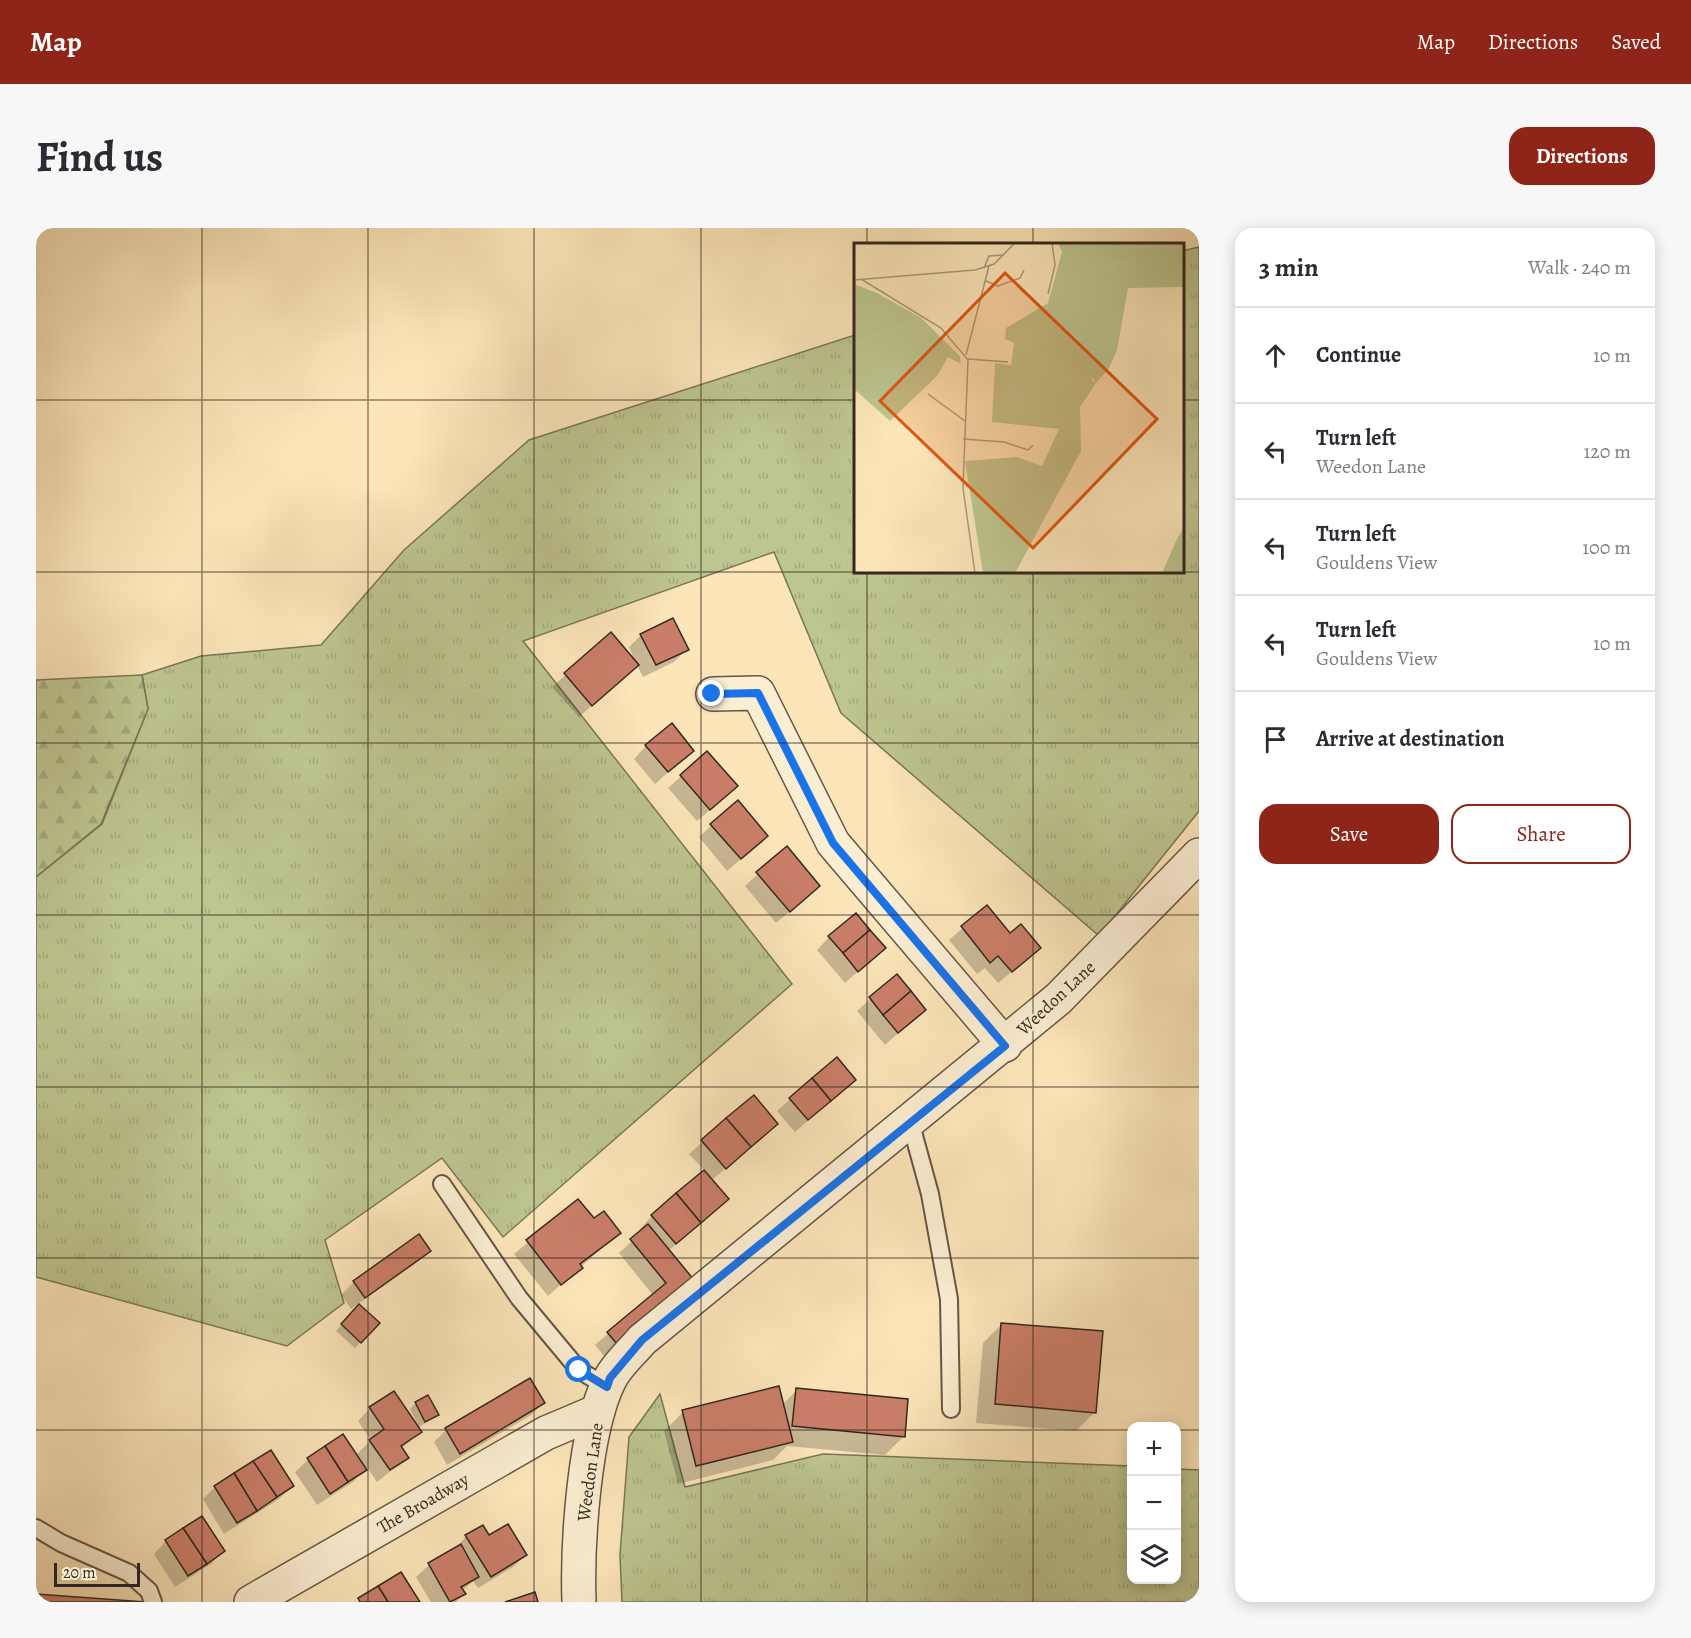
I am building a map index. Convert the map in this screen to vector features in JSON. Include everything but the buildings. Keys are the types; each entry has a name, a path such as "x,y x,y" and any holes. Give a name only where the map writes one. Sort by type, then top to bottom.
{"street":[{"path":"712,694 758,693 833,843 1005,1046"},
{"name":"Weedon Lane","path":"579,1602 583,1513 591,1439 610,1378 642,1340 1005,1046 1058,999 1199,855"},
{"name":"The Broadway","path":"251,1602 602,1399"}],"lane":[{"path":"910,1122 930,1194 949,1299 951,1409"},
{"path":"442,1184 519,1298 602,1399"},
{"path":"36,1528 61,1543 129,1573 149,1591 153,1602"}],"green space":[{"path":"1199,247 1199,811 1099,936 841,713 774,552 523,641 792,984 503,1237 442,1158 325,1240 344,1303 287,1346 36,1277 36,877 102,824 148,709 142,675 201,656 321,645 404,550 529,440 854,335 854,573 1184,573 1184,251"},
{"path":"142,675 148,709 101,824 36,877 36,680"},
{"path":"660,1394 685,1487 823,1454 1127,1466 1127,1584 1181,1584 1181,1469 1199,1470 1199,1602 622,1602 620,1555 629,1437"}],"route":[{"path":"579,1370 607,1387 610,1378 642,1340 1005,1046 833,843 758,693 712,694"}]}
